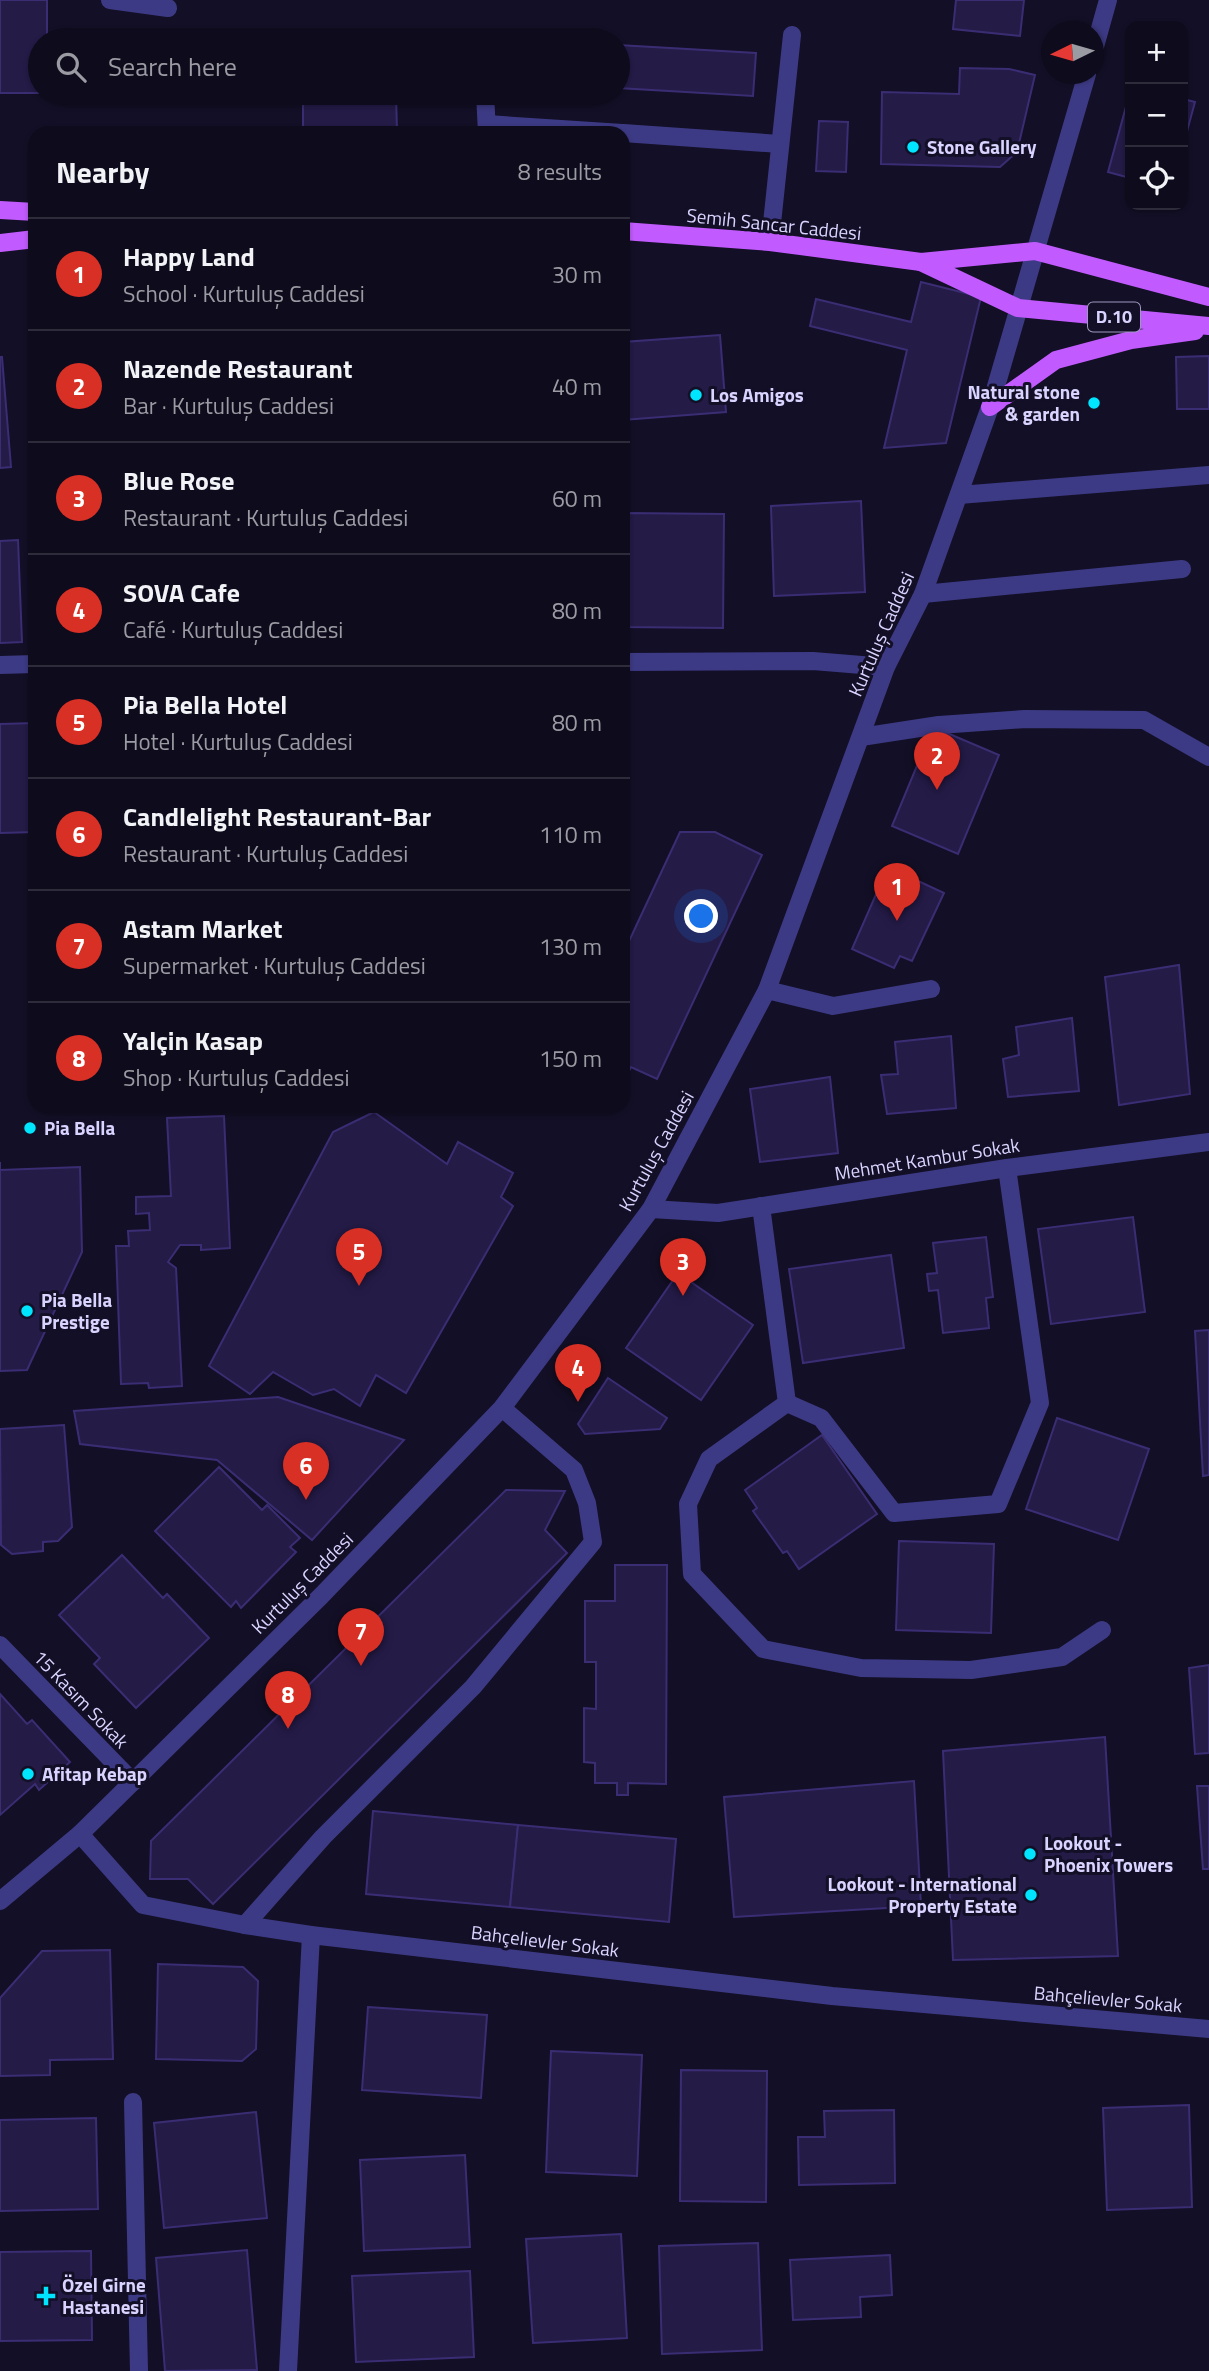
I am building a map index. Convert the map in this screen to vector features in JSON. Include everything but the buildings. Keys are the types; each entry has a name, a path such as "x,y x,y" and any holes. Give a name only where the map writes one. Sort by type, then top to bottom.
{"main road":[{"path":"0,210 28,212"},
{"name":"Semih Sancar Caddesi","path":"630,232 770,242 921,262 1035,251 1209,297"},
{"path":"0,243 28,240"},
{"name":"Semih Sancar Caddesi","path":"921,262 1018,308 1209,327"},
{"path":"990,407 1056,360 1131,340 1209,327"}],"street":[{"path":"110,0 168,8"},
{"path":"1102,21 1108,0"},
{"path":"770,242 792,35"},
{"name":"Kurtuluş Caddesi","path":"0,1901 80,1834 133,1782 321,1596 502,1408 651,1209 767,990 886,667 923,594 990,407 1084,84"},
{"path":"486,105 487,126"},
{"path":"630,133 780,144"},
{"path":"959,495 1209,475"},
{"path":"923,594 1182,569"},
{"path":"630,662 813,661 886,667"},
{"path":"0,665 28,664"},
{"path":"861,737 939,725 1025,719 1144,720 1209,757"},
{"path":"767,990 833,1006 931,989"},
{"name":"Mehmet Kambur Sokak","path":"651,1209 718,1213 1007,1168 1209,1142"},
{"path":"788,1403 821,1418 894,1513 998,1504 1040,1403 1007,1168"},
{"path":"761,1206 788,1403"},
{"path":"788,1403 709,1459 688,1504 692,1574 763,1649 860,1668 971,1670 1062,1657 1102,1630"},
{"path":"245,1925 323,1838 473,1687 593,1542 587,1503 574,1470 502,1408"},
{"name":"15 Kasım Sokak","path":"0,1645 133,1782"},
{"name":"Bahçelievler Sokak","path":"80,1834 144,1905 245,1925 832,1996 1209,2029"},
{"path":"288,2371 311,1935"},
{"path":"133,2102 139,2371"}],"place":[{"name":"Stone Gallery","path":"913,147"},
{"name":"Los Amigos","path":"696,395"},
{"name":"Natural stone & garden","path":"1094,403"},
{"name":"Nazende Restaurant","path":"937,790"},
{"name":"Happy Land","path":"897,921"},
{"name":"Pia Bella","path":"30,1128"},
{"name":"Pia Bella Hotel","path":"359,1286"},
{"name":"Blue Rose","path":"683,1296"},
{"name":"Pia Bella Prestige","path":"27,1311"},
{"name":"SOVA Cafe","path":"578,1402"},
{"name":"Candlelight Restaurant-Bar","path":"306,1500"},
{"name":"Astam Market","path":"361,1666"},
{"name":"Yalçin Kasap","path":"288,1729"},
{"name":"Afitap Kebap","path":"28,1774"},
{"name":"Lookout - Phoenix Towers","path":"1030,1854"},
{"name":"Lookout - International Property Estate","path":"1031,1895"},
{"name":"Özel Girne Hastanesi","path":"46,2296"}]}
